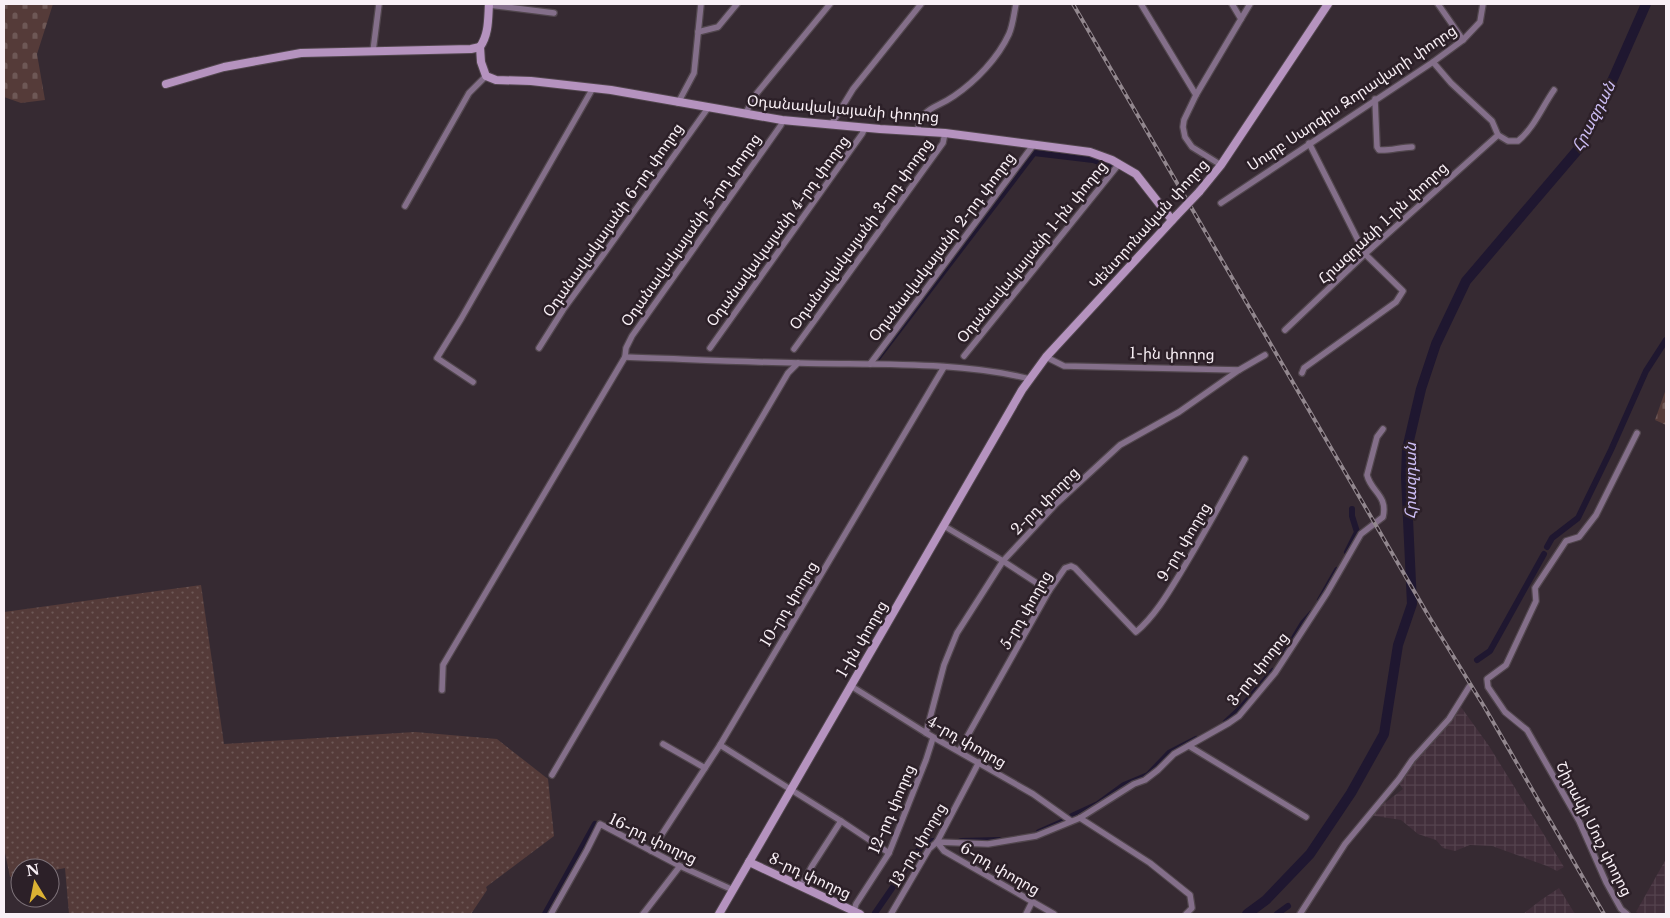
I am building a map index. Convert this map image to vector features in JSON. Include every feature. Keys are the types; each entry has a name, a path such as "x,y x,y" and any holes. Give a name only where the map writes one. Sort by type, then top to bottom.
{"main road":[{"name":"Կենտրոնական փողոց","path":"1030,379 1046,358 1199,192 1221,165 1328,4"},
{"path":"166,84 224,67 301,53 471,49 480,47 485,40 488,28 489,5"},
{"path":"480,47 486,76"},
{"name":"Օդանավակայանի փողոց","path":"486,76 496,80 532,81 593,88 782,120 944,133 1090,152 1112,160 1136,174 1175,217"},
{"name":"1-ին փողոց","path":"719,914 1030,379"},
{"name":"8-րդ փողոց","path":"749,862 856,913"}],"street":[{"path":"373,51 379,4"},
{"path":"678,103 694,73 701,4"},
{"path":"698,32 718,27 737,4"},
{"path":"744,114 757,93 830,4"},
{"path":"831,125 853,89 921,4"},
{"path":"917,131 920,117 925,112 954,96 980,74 996,56 1010,33 1016,4"},
{"path":"1141,4 1196,95"},
{"path":"1232,4 1241,18"},
{"path":"1221,165 1192,147 1185,137 1184,120 1196,95 1250,4"},
{"path":"1438,4 1463,40"},
{"name":"Սուրբ Սարգիս Զորավարի փողոց","path":"1221,203 1463,40 1480,22 1483,4"},
{"path":"489,5 554,13"},
{"path":"1433,62 1451,83 1492,121 1498,135 1513,142 1518,142 1522,138 1554,90"},
{"path":"404,206 469,93 486,76"},
{"path":"473,382 437,358 593,88"},
{"path":"1375,99 1378,150 1412,147"},
{"name":"Օդանավակայանի 6-րդ փողոց","path":"539,348 563,310 708,108"},
{"name":"Օդանավակայանի 5-րդ փողոց","path":"442,690 443,665 625,357 626,348 632,336 781,125 782,120"},
{"name":"Օդանավակայանի 4-րդ փողոց","path":"710,348 865,128"},
{"name":"Օդանավակայանի 3-րդ փողոց","path":"794,349 943,143 944,133"},
{"name":"Հրազդանի 1-ին փողոց","path":"1285,330 1498,135"},
{"path":"1302,373 1304,368 1396,302 1403,291 1366,254 1309,143"},
{"name":"Օդանավակայանի 2-րդ փողոց","path":"870,364 1034,144"},
{"name":"Օդանավակայանի 1-ին փողոց","path":"964,356 1119,164"},
{"name":"2-րդ փողոց","path":"926,733 944,665 957,633 1004,561 1056,504 1120,445 1179,412 1239,370 1265,355"},
{"path":"625,357 944,368 1001,373 1030,379"},
{"name":"1-ին փողոց","path":"1046,358 1064,366 1239,370"},
{"path":"552,775 788,373 798,363"},
{"name":"10-րդ փողոց","path":"651,852 720,745 944,368"},
{"name":"3-րդ փողոց","path":"938,842 988,844 1016,840 1036,836 1080,818 1134,784 1145,780 1174,754 1239,716 1275,673 1298,640 1361,534 1384,517 1383,499 1369,481 1367,475 1377,437 1383,430"},
{"name":"Շիրակի Մուշ փողոց","path":"1627,914 1606,882 1579,821 1527,730 1505,712 1488,687 1487,679 1506,665 1536,601 1535,588 1566,541 1579,537 1596,515 1637,433"},
{"name":"9-րդ փողոց","path":"1136,632 1147,623 1173,585 1210,524 1245,459"},
{"path":"944,526 1004,561 1049,591"},
{"name":"5-րդ փողոց","path":"959,751 1049,591 1065,568 1071,566 1075,568 1136,632"},
{"name":"4-րդ փողոց","path":"851,686 933,738 979,762 1033,794 1071,821"},
{"path":"1300,914 1345,844 1399,779 1412,760 1449,719 1469,687"},
{"name":"12-րդ փողոց","path":"856,913 856,904 888,853 933,738"},
{"path":"662,744 705,768"},
{"path":"720,745 841,821 888,853"},
{"path":"1189,746 1306,817"},
{"name":"13-րդ փողոց","path":"891,914 929,849 938,842 979,762"},
{"path":"1080,818 1150,863 1190,895 1192,908 1186,914"},
{"path":"801,886 841,821"},
{"name":"16-րդ փողոց","path":"551,914 600,824 651,852 733,890"},
{"name":"6-րդ փողոց","path":"938,842 944,851 1054,914"},
{"path":"643,914 680,866"},
{"path":"1026,914 1032,902"}],"shaded area":[{"path":"1461,707 1489,746 1564,867 1557,871 1492,846 1470,845 1455,851 1443,848 1436,840 1418,834 1401,820 1369,815 1403,789 1397,781 1435,740"},
{"path":"1666,859 1666,914 1640,914 1636,912"},
{"path":"1559,888 1575,914 1523,914 1541,900"}],"green space":[{"path":"4,4 53,4 37,54 45,100 21,103 4,97"},
{"path":"1666,389 1666,425 1655,420"},
{"path":"201,585 224,744 415,732 497,739 548,779 554,836 486,887 487,890 471,914 69,914 65,868 60,869 60,858 10,858 10,877 4,848 4,612"}],"waterway":[{"name":"Հրազդան","path":"1247,914 1266,900 1310,854 1351,793 1384,734 1398,645 1412,604 1406,477 1407,449 1421,389 1436,344 1466,281 1581,146 1598,113 1646,4"},
{"path":"876,360 1034,153 1093,160 1110,166"},
{"path":"1547,547 1552,538 1578,518 1646,371 1666,340"},
{"path":"1347,552 1357,532 1352,509"},
{"path":"1477,660 1490,651 1544,554"},
{"path":"1320,600 1337,570"},
{"path":"1282,658 1303,623 1312,613"},
{"path":"1226,722 1241,708 1273,671"},
{"path":"1072,816 1098,804 1124,785 1148,775 1169,753 1196,739"},
{"path":"1039,832 1064,821"},
{"path":"545,914 595,824"},
{"path":"961,841 999,840"},
{"path":"875,913 922,845 929,841 936,841"},
{"path":"1277,914 1288,906"}],"railway":[{"path":"1073,4 1604,914"}]}
